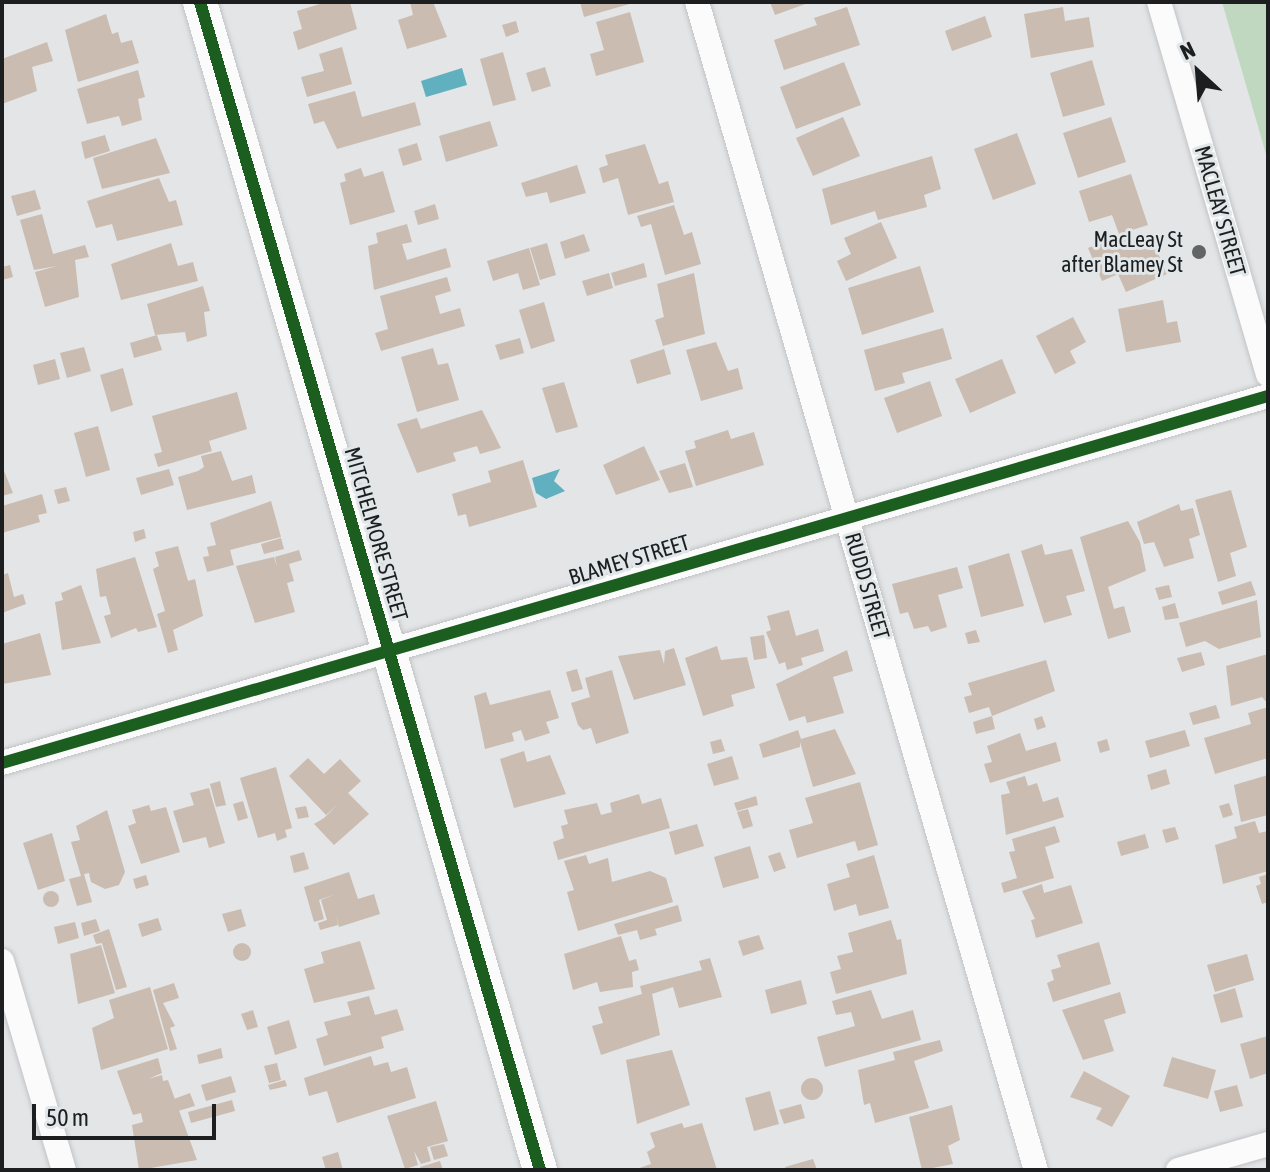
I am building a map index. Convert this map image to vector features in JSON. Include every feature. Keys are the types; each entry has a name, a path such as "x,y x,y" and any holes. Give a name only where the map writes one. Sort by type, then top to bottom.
{"street":[{"name":"MITCHELMORE STREET","path":"200,2 540,1170"},
{"name":"RUDD STREET","path":"697,2 1036,1170"},
{"name":"MACLEAY STREET","path":"1159,2 1268,374"},
{"name":"BLAMEY STREET","path":"2,763 1268,396"},
{"path":"2,961 64,1170"},
{"path":"1178,1170 1268,1144"}],"green space":[{"path":"1222,2 1268,2 1268,161"}],"water":[{"path":"462,68 467,85 426,97 421,81"},
{"path":"560,469 554,481 565,491 546,499 536,493 532,478"}],"building":[{"path":"326,2 350,2 357,29 298,50 293,32 302,29 297,11"},
{"path":"410,2 433,2 447,37 407,49 398,20 413,15"},
{"path":"580,2 633,2 633,3 584,17"},
{"path":"770,2 811,2 775,15"},
{"path":"847,7 860,45 784,70 774,40 817,25 814,18"},
{"path":"1063,7 1065,21 1089,17 1094,47 1031,58 1024,14"},
{"path":"630,12 644,62 596,76 590,54 604,50 596,22"},
{"path":"106,14 112,34 118,32 121,43 132,40 139,63 78,82 65,30"},
{"path":"985,16 992,37 952,51 945,31"},
{"path":"516,21 519,32 506,37 502,25"},
{"path":"47,42 53,61 32,67 37,91 2,104 2,59"},
{"path":"342,47 352,84 307,97 301,77 324,71 319,54"},
{"path":"503,52 516,100 493,106 480,59"},
{"path":"1092,60 1105,105 1063,117 1050,73"},
{"path":"844,62 861,105 796,129 780,87"},
{"path":"545,67 551,86 532,92 526,73"},
{"path":"138,70 145,97 138,99 142,120 122,126 119,116 87,124 77,89"},
{"path":"355,91 362,117 415,102 421,125 337,149 324,121 314,124 308,104"},
{"path":"843,117 860,156 813,176 796,138"},
{"path":"1111,117 1126,162 1078,178 1063,133"},
{"path":"490,121 498,146 446,162 439,136"},
{"path":"1017,133 1036,184 993,200 974,149"},
{"path":"105,135 110,151 85,159 81,142"},
{"path":"156,138 170,173 102,189 93,158"},
{"path":"417,143 422,160 403,166 398,149"},
{"path":"645,144 659,184 668,181 674,202 628,215 618,178 603,183 599,168 608,165 605,155"},
{"path":"932,156 941,189 924,195 927,207 878,220 875,211 831,225 822,189"},
{"path":"577,165 586,193 550,203 547,192 526,197 521,183"},
{"path":"361,168 364,177 383,171 395,212 350,225 340,183 346,181 344,174"},
{"path":"1131,174 1148,225 1119,234 1112,215 1089,222 1079,191"},
{"path":"159,178 169,202 176,200 183,225 117,241 112,224 96,228 87,201"},
{"path":"35,190 41,209 17,216 11,196"},
{"path":"435,204 439,219 418,225 414,211"},
{"path":"674,205 684,235 692,232 701,264 665,275 651,224 641,227 637,216"},
{"path":"42,214 53,254 85,245 89,257 75,260 79,297 45,307 35,272 57,266 34,270 20,220"},
{"path":"881,222 897,258 846,281 837,261 851,254 844,238"},
{"path":"407,224 412,242 402,244 407,260 446,248 451,267 374,290 368,246 378,243 376,233"},
{"path":"1129,231 1134,244 1151,237 1167,274 1126,292 1118,274 1102,281 1088,248"},
{"path":"584,234 590,251 565,259 560,242"},
{"path":"171,243 178,266 193,262 198,281 121,300 111,264"},
{"path":"547,243 556,275 540,280 530,248"},
{"path":"529,248 540,285 523,290 518,273 493,281 487,261"},
{"path":"644,263 647,277 615,286 611,273"},
{"path":"10,265 13,277 2,280 2,267"},
{"path":"920,266 934,312 862,335 848,288"},
{"path":"609,273 613,288 587,296 582,281"},
{"path":"694,273 705,334 663,346 655,320 664,317 657,284"},
{"path":"447,277 451,291 435,296 440,314 460,308 465,326 381,351 375,333 388,329 380,296"},
{"path":"203,286 210,311 204,312 207,336 187,342 185,332 155,335 147,304"},
{"path":"1163,300 1167,323 1177,321 1181,342 1126,352 1118,309"},
{"path":"544,302 555,341 531,349 519,310"},
{"path":"1073,317 1086,342 1070,351 1076,363 1055,374 1036,336"},
{"path":"943,328 952,359 902,373 905,383 875,391 864,350"},
{"path":"157,335 162,350 134,358 130,343"},
{"path":"520,338 524,353 500,360 495,345"},
{"path":"716,342 728,371 738,368 743,389 701,401 686,350"},
{"path":"84,347 91,371 67,378 60,353"},
{"path":"433,348 438,365 448,363 459,400 417,412 401,357"},
{"path":"664,349 671,374 637,384 630,360"},
{"path":"55,359 60,379 38,385 33,365"},
{"path":"1002,359 1016,393 970,413 955,379"},
{"path":"123,368 133,405 111,412 100,375"},
{"path":"930,381 942,416 897,433 884,398"},
{"path":"564,382 578,427 556,433 542,388"},
{"path":"237,392 247,429 209,441 212,451 158,467 154,454 162,452 152,416"},
{"path":"482,410 501,448 480,454 477,446 453,453 456,461 417,473 397,424 417,418 421,429"},
{"path":"98,426 110,470 86,477 74,433"},
{"path":"728,430 731,439 754,432 764,465 696,486 685,451 696,448 694,441"},
{"path":"644,446 660,480 616,495 603,465"},
{"path":"221,451 232,481 252,475 256,493 187,510 178,477 204,467 201,456"},
{"path":"523,460 537,507 469,527 466,514 458,516 452,494 491,482 488,471"},
{"path":"685,463 693,487 669,493 659,471"},
{"path":"2,466 13,493 2,496"},
{"path":"169,469 174,485 141,495 136,478"},
{"path":"66,487 70,501 58,504 54,490"},
{"path":"1231,490 1247,547 1230,553 1236,576 1218,582 1195,500"},
{"path":"42,494 47,513 38,515 40,522 2,533 2,506"},
{"path":"271,501 281,537 230,550 234,565 207,572 203,557 209,556 207,547 216,545 210,523"},
{"path":"1179,504 1181,511 1193,508 1200,535 1189,539 1194,558 1164,567 1154,542 1144,544 1137,522"},
{"path":"1128,521 1140,542 1146,571 1108,587 1114,609 1124,606 1131,632 1108,639 1080,537"},
{"path":"144,529 146,538 135,542 133,532"},
{"path":"281,538 284,549 264,554 261,544"},
{"path":"1042,544 1045,555 1072,549 1085,591 1066,596 1072,615 1044,623 1021,551"},
{"path":"178,546 188,581 195,579 203,616 173,630 178,650 168,653 157,614 165,611 153,569 159,566 155,552"},
{"path":"299,550 302,560 289,564 294,581 287,583 295,612 255,623 236,566 274,557 277,567 275,557"},
{"path":"1009,553 1024,606 981,617 968,566"},
{"path":"135,557 157,627 138,632 136,628 111,638 104,616 111,614 106,596 100,597 96,569"},
{"path":"957,567 963,588 938,595 947,627 931,632 928,626 914,629 908,612 900,614 892,584"},
{"path":"8,573 14,597 23,594 26,604 2,613 2,575"},
{"path":"1251,581 1256,595 1222,605 1218,592"},
{"path":"81,585 101,643 62,650 55,602 63,600 61,593"},
{"path":"1169,585 1172,597 1159,600 1155,588"},
{"path":"1257,600 1261,637 1219,649 1205,641 1186,647 1179,623"},
{"path":"1175,603 1179,618 1165,620 1162,607"},
{"path":"789,610 796,636 818,629 824,651 801,658 803,665 787,670 785,662 779,664 766,632 771,630 767,616"},
{"path":"976,630 980,642 968,644 965,633"},
{"path":"40,633 51,675 3,684 2,644"},
{"path":"764,635 767,658 754,660 750,637"},
{"path":"717,646 721,660 747,657 755,688 731,695 734,706 703,716 685,658"},
{"path":"674,648 686,685 634,700 618,656 660,650 664,664 665,651"},
{"path":"847,650 853,671 833,677 844,713 807,723 805,716 789,721 776,684"},
{"path":"1201,652 1205,665 1182,672 1177,658"},
{"path":"1268,654 1268,704 1262,697 1231,706 1226,666"},
{"path":"1046,660 1055,691 992,716 989,707 969,713 964,697 972,695 968,683"},
{"path":"577,669 583,689 572,692 566,672"},
{"path":"612,670 629,733 596,744 591,728 583,730 578,725 571,703 590,697 585,678"},
{"path":"550,690 559,718 546,722 550,733 525,741 521,730 512,733 514,741 485,749 474,696 486,692 490,705"},
{"path":"1216,705 1220,718 1193,725 1189,713"},
{"path":"1268,707 1268,758 1215,774 1204,738 1251,724 1248,713"},
{"path":"992,716 995,729 976,734 973,722"},
{"path":"1042,716 1046,727 1037,730 1034,719"},
{"path":"835,729 856,774 813,787 800,742 800,747 763,758 759,744 798,730 801,739"},
{"path":"1185,730 1190,746 1150,758 1145,741"},
{"path":"1020,733 1026,751 1056,742 1061,761 990,783 984,764 992,762 987,746"},
{"path":"721,739 725,751 713,754 710,742"},
{"path":"1107,739 1110,750 1100,753 1097,742"},
{"path":"524,751 527,762 550,755 566,794 514,808 500,759"},
{"path":"732,756 739,779 714,786 707,764"},
{"path":"308,758 324,774 340,759 361,781 348,793 369,814 334,845 314,824 324,818 337,805 326,815 289,776"},
{"path":"276,767 292,828 285,830 287,837 277,841 275,833 258,838 240,778"},
{"path":"1166,769 1170,784 1151,790 1147,775"},
{"path":"1268,775 1268,815 1241,822 1234,785"},
{"path":"1025,776 1028,786 1037,783 1043,802 1058,797 1064,817 1006,835 1001,795 1010,793 1006,782"},
{"path":"220,781 226,805 216,807 210,784"},
{"path":"860,782 878,845 858,851 855,841 797,858 789,830 813,823 805,798"},
{"path":"209,788 225,843 209,848 206,837 183,843 173,811 194,805 190,793"},
{"path":"639,794 642,804 661,798 670,828 558,860 553,842 564,838 561,826 568,824 564,810 597,803 601,815 612,812 610,803"},
{"path":"756,796 758,805 737,811 734,803"},
{"path":"243,801 248,818 238,821 233,804"},
{"path":"1229,803 1233,815 1223,818 1219,806"},
{"path":"149,805 151,811 166,807 180,852 141,864 128,826 136,823 132,810"},
{"path":"306,806 309,817 298,819 295,808"},
{"path":"748,809 753,826 743,829 737,812"},
{"path":"107,810 125,872 119,885 105,889 91,882 89,873 84,874 92,902 77,906 69,879 81,876 71,842 80,840 76,826"},
{"path":"1255,821 1259,833 1268,831 1268,871 1223,884 1215,845 1237,838 1234,827"},
{"path":"697,824 704,846 675,855 669,832"},
{"path":"1055,826 1060,842 1045,847 1054,878 1004,893 1001,883 1017,878 1009,852 1015,851 1012,839"},
{"path":"1175,827 1179,839 1166,843 1162,830"},
{"path":"52,833 65,881 38,890 23,843"},
{"path":"1145,834 1149,848 1121,856 1117,842"},
{"path":"750,846 759,878 723,888 714,857"},
{"path":"304,852 309,869 294,873 290,856"},
{"path":"780,852 786,868 774,872 768,856"},
{"path":"586,855 589,864 608,858 612,882 650,871 666,878 673,902 578,931 567,892 574,890 564,861"},
{"path":"874,855 889,908 859,916 856,904 834,911 827,884 850,877 846,864"},
{"path":"349,872 358,899 374,894 380,914 339,927 336,916 338,925 320,930 318,923 327,920 321,900 336,894 319,900 324,919 314,922 304,887"},
{"path":"1268,874 1268,902 1262,904 1256,886 1261,884 1259,877"},
{"path":"146,875 149,885 136,889 133,879"},
{"path":"1042,884 1044,893 1071,885 1083,923 1036,938 1031,920 1035,919 1022,891"},
{"path":"51,891 57,893 57,905 51,907 45,905 43,899 45,893"},
{"path":"678,905 682,921 655,929 657,935 640,940 637,930 618,935 614,924"},
{"path":"241,909 246,926 228,932 222,914"},
{"path":"158,918 162,930 142,937 138,924"},
{"path":"96,919 100,931 84,936 81,923"},
{"path":"891,920 897,940 901,939 907,974 836,994 830,972 841,969 837,956 853,952 848,933"},
{"path":"75,922 79,938 58,944 54,927"},
{"path":"109,929 127,987 116,990 102,943 96,944 93,935"},
{"path":"759,935 764,949 743,956 738,941"},
{"path":"621,936 629,961 636,959 639,970 632,972 633,987 600,992 597,982 573,990 564,954"},
{"path":"360,941 375,989 314,1003 304,969 324,963 321,952"},
{"path":"1099,942 1111,984 1053,1002 1047,983 1054,980 1051,970 1061,967 1057,955"},
{"path":"238,943 246,943 251,952 249,959 238,961 233,956 233,948"},
{"path":"101,945 115,993 78,1004 70,954"},
{"path":"1247,954 1254,980 1215,992 1207,965"},
{"path":"710,958 722,997 679,1008 673,987 652,994 660,1035 601,1055 592,1026 603,1023 598,1007 642,994 640,986 702,970 699,961"},
{"path":"801,980 807,1004 771,1014 765,990"},
{"path":"174,983 179,998 163,1003 175,1026 170,1028 177,1049 170,1051 153,990"},
{"path":"150,987 168,1049 101,1070 92,1028 114,1018 109,1000"},
{"path":"1235,988 1243,1017 1221,1023 1213,995"},
{"path":"871,990 882,1019 913,1010 921,1040 825,1067 817,1037 855,1026 851,1012 836,1015 832,1001"},
{"path":"1120,992 1126,1013 1104,1020 1114,1051 1083,1060 1062,1010"},
{"path":"369,996 375,1015 397,1009 404,1030 381,1037 384,1048 324,1066 316,1039 328,1035 324,1022 351,1015 347,1002"},
{"path":"253,1010 258,1027 247,1030 241,1014"},
{"path":"289,1020 297,1048 275,1055 267,1027"},
{"path":"1268,1036 1268,1073 1250,1079 1240,1044"},
{"path":"940,1040 943,1051 914,1061 929,1108 875,1123 870,1103 864,1105 858,1070 895,1060 893,1052"},
{"path":"221,1048 223,1058 199,1064 197,1055"},
{"path":"672,1050 690,1105 637,1124 626,1060"},
{"path":"371,1056 374,1066 388,1062 391,1072 407,1067 416,1098 337,1123 327,1091 309,1096 304,1078"},
{"path":"1172,1057 1216,1070 1208,1099 1163,1086"},
{"path":"158,1058 162,1073 148,1079 162,1075 163,1081 168,1080 197,1160 139,1170 132,1125 143,1122 141,1113 133,1115 117,1071"},
{"path":"277,1063 281,1080 269,1083 264,1066"},
{"path":"1084,1071 1130,1096 1112,1127 1096,1119 1102,1108 1070,1097"},
{"path":"231,1076 236,1092 206,1101 201,1085"},
{"path":"812,1078 820,1081 823,1089 820,1097 812,1100 804,1097 801,1089 804,1081"},
{"path":"285,1080 287,1086 270,1090 268,1085"},
{"path":"1237,1085 1243,1106 1220,1112 1214,1091"},
{"path":"770,1091 779,1124 754,1131 745,1098"},
{"path":"190,1093 195,1106 178,1111 174,1099"},
{"path":"232,1100 235,1111 191,1123 188,1112"},
{"path":"436,1101 448,1141 427,1147 431,1161 421,1164 414,1151 418,1165 405,1169 387,1116"},
{"path":"801,1104 805,1118 784,1124 779,1110"},
{"path":"952,1105 960,1140 948,1146 953,1164 922,1170 909,1117"},
{"path":"682,1123 684,1128 702,1123 717,1170 634,1170 651,1164 647,1152 655,1147 650,1133"},
{"path":"444,1144 448,1156 434,1160 430,1147"},
{"path":"338,1152 343,1170 326,1170 322,1157"},
{"path":"813,1159 817,1170 786,1170 785,1167"},
{"path":"440,1161 443,1170 421,1170 420,1167"}],"cycle path":[{"path":"200,2 540,1170"},
{"path":"2,763 1268,396"}],"place":[{"name":"MacLeay St after Blamey St","path":"1199,252"}]}
